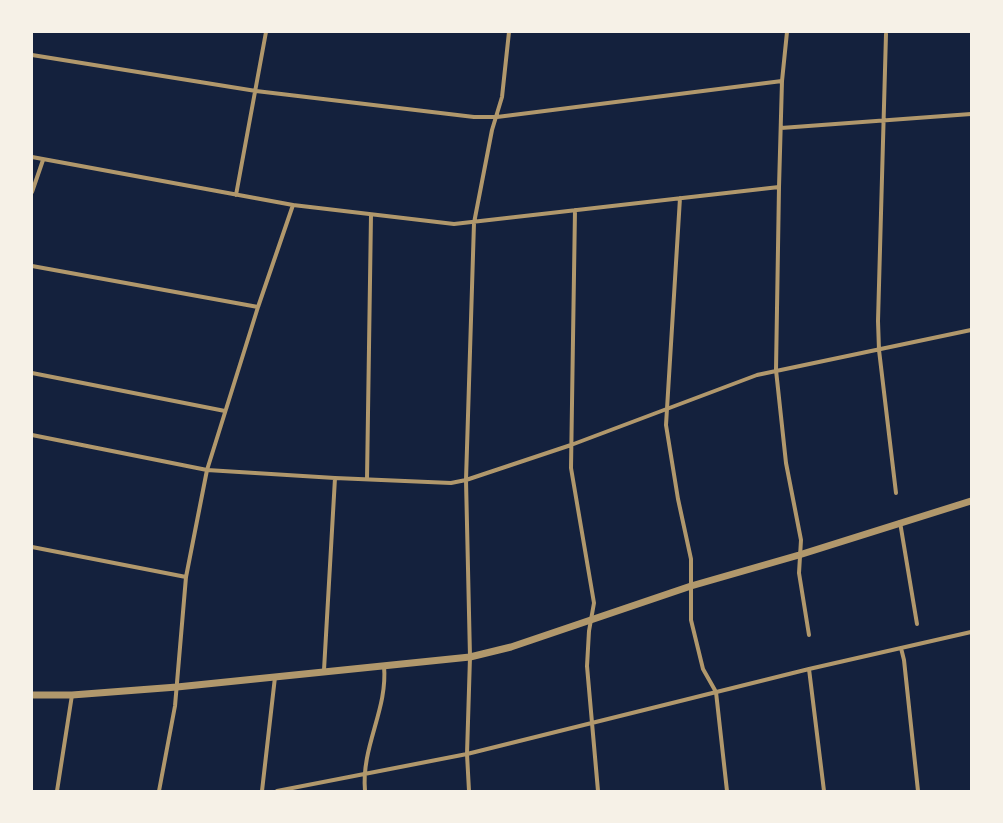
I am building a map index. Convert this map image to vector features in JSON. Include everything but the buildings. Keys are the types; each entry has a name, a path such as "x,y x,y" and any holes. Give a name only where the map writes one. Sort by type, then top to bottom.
{"street":[{"path":"236,195 266,32"},
{"path":"469,791 467,754 470,656 466,480 474,223 492,130 502,97 509,32"},
{"path":"787,32 782,81 776,370 786,463 801,540 799,573 810,634"},
{"path":"886,34 878,321 879,350 896,493"},
{"path":"32,55 256,91 450,115 497,117 782,81"},
{"path":"781,128 884,122 971,114"},
{"path":"32,157 236,195 371,215 454,224 474,223 779,187"},
{"path":"32,192 43,160"},
{"path":"680,198 666,425 678,499 691,559 689,606 695,641 703,669 716,692 727,791"},
{"path":"159,791 173,720 186,577 207,470 258,307 293,204"},
{"path":"575,210 570,445 571,468 594,604 587,645 598,791"},
{"path":"367,479 371,215"},
{"path":"32,266 258,307"},
{"path":"32,435 207,470 451,483 466,480 570,445 666,408 776,370 971,330"},
{"path":"32,373 225,412"},
{"path":"324,670 335,478"},
{"path":"32,695 72,695 176,687 324,670 384,666 470,656 511,647 691,586 799,555 900,522 971,501"},
{"path":"900,522 917,624"},
{"path":"32,547 186,577"},
{"path":"277,791 467,754 809,669 971,632"},
{"path":"901,648 904,660 918,791"},
{"path":"365,791 365,775 370,741 380,715 386,683 384,666"},
{"path":"809,669 824,791"},
{"path":"262,791 275,676"},
{"path":"57,791 72,695"}]}
